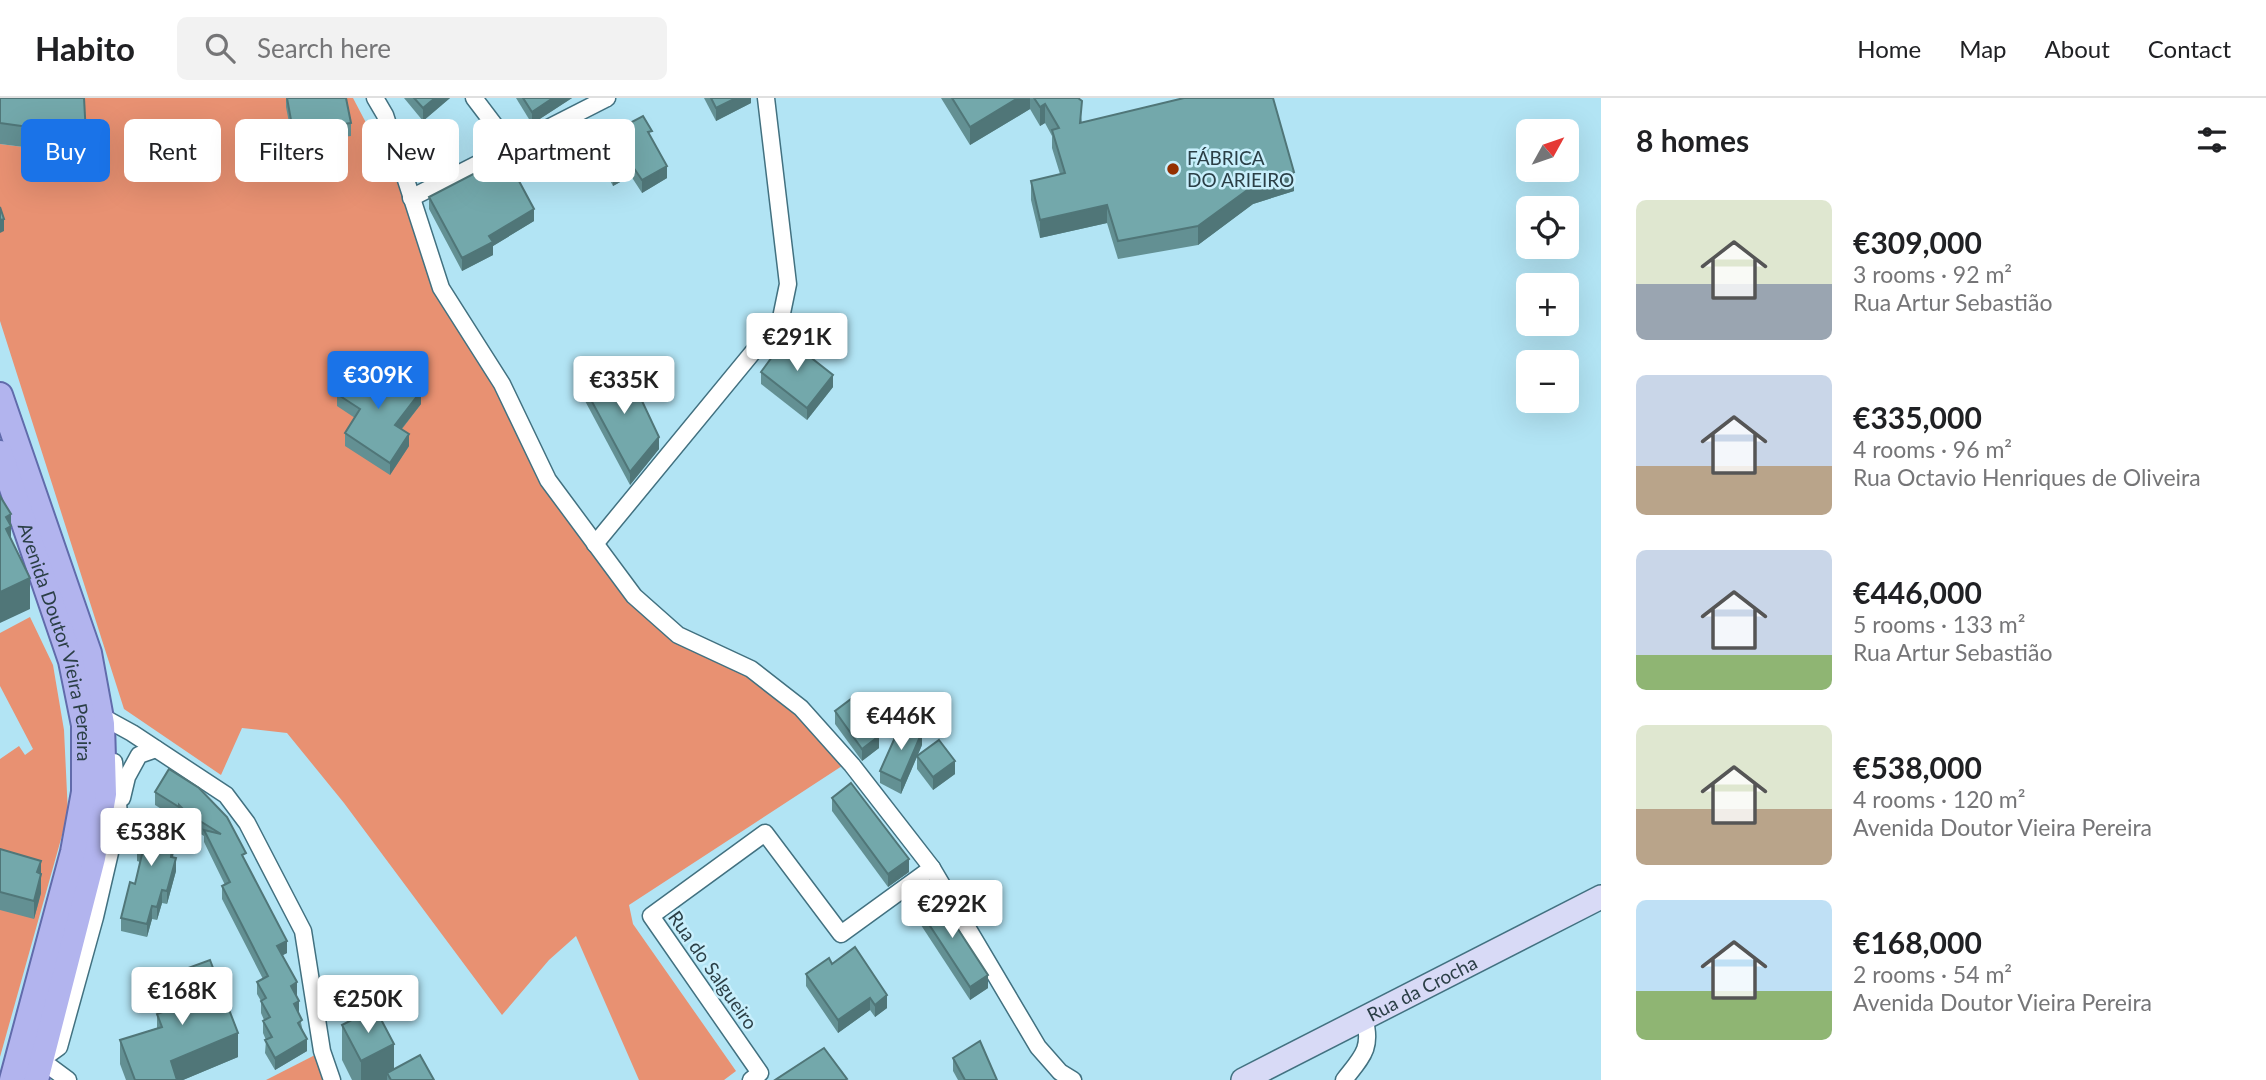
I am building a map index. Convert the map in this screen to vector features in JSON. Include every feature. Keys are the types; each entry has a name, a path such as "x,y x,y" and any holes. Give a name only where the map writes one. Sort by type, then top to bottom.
{"main road":[{"name":"Avenida Doutor Vieira Pereira","path":"0,395 89,653 101,716 104,794 93,858 38,1070"},
{"name":"Avenida Doutor Vieira Pereira","path":"0,453 71,661 84,725 84,792 73,852 12,1080"}],"street":[{"path":"375,98 385,115 441,288 502,384 548,480 634,596 678,635 751,669 801,708 852,765 932,869 1038,1047 1060,1072 1073,1080"},
{"path":"474,98 490,119"},
{"path":"567,119 607,98"},
{"path":"595,544 780,318 788,284 766,98"},
{"path":"411,198 473,167"},
{"path":"101,716 226,795 247,823 303,932 322,1051 332,1080"},
{"name":"Avenida Doutor Vieira Pereira","path":"38,1070 59,1047 95,917 119,814 112,743 101,716"},
{"path":"119,814 127,777 139,755 156,749"},
{"name":"Rua do Salgueiro","path":"751,1080 760,1073 651,916 765,833 841,934 932,869"},
{"name":"Rua da Crocha","path":"1243,1080 1601,897"},
{"path":"1344,1080 1368,1046 1364,1018"},
{"path":"38,1070 68,1080"}],"shaded area":[{"path":"82,98 353,98 364,119 362,182 401,182 437,292 601,562 631,605 675,640 747,676 797,713 842,766 629,905 633,924 736,1071 724,1080 639,1080 576,936 549,960 502,1015 344,803 287,733 242,728 221,775 124,709 0,321 0,144 21,147 21,182 110,182 110,119 83,119"},
{"path":"30,617 53,665 64,730 68,814 0,1057 0,759 19,746 25,755 33,749 0,686 0,633"},
{"path":"317,1054 326,1080 266,1080"}],"building":[{"path":"0,98 84,98 85,119 21,119 21,126 0,123"},
{"path":"287,98 346,98 351,123 348,123 348,119 291,119"},
{"path":"414,98 435,98 423,108"},
{"path":"523,98 553,98 532,112"},
{"path":"711,98 736,98 716,108"},
{"path":"952,98 1018,98 970,127"},
{"name":"FÁBRICA DO ARIEIRO","path":"1034,98 1078,98 1082,101 1080,123 1184,98 1273,98 1294,172 1253,186 1198,226 1118,241 1107,205 1040,220 1031,181 1065,173 1052,130 1059,128 1045,104 1040,107"},
{"path":"643,116 652,131 648,132 667,166 642,180 635,170 635,120"},
{"path":"473,174 473,182 519,182 534,209 489,236 493,242 462,258 429,197"},
{"path":"786,338 833,375 807,408 761,372"},
{"path":"355,366 385,386 396,372 421,391 395,425 409,434 390,463 345,433 360,409 337,394"},
{"path":"626,367 659,437 630,472 584,387"},
{"path":"0,496 11,514 6,517 11,526 6,529 30,578 0,592"},
{"path":"851,699 879,736 862,749 835,711"},
{"path":"901,724 922,732 901,781 880,771"},
{"path":"939,740 955,761 933,777 917,756"},
{"path":"169,769 199,788 227,817 246,853 242,855 287,941 277,946 297,982 291,986 299,1001 294,1004 302,1020 298,1023 307,1039 275,1058 265,1040 272,1037 263,1021 270,1017 261,1001 266,998 257,982 268,976 222,886 230,882 204,830 221,834 155,792"},
{"path":"851,783 909,859 888,874 832,798"},
{"path":"145,813 176,822 171,857 176,858 167,891 162,890 157,907 152,906 147,924 121,918 130,882 135,884 143,850 137,849"},
{"path":"0,849 41,861 37,872 41,874 34,901 0,892"},
{"path":"935,894 988,975 970,987 917,906"},
{"path":"855,947 887,995 875,1005 870,998 838,1020 806,974 829,958 832,964"},
{"path":"210,960 238,1033 171,1061 177,1080 135,1080 120,1040 162,1027 157,1014 188,1003 177,972"},
{"path":"375,1008 394,1044 361,1061 342,1025"},
{"path":"980,1041 997,1080 965,1080 953,1058"},
{"path":"824,1048 847,1079 775,1080"},
{"path":"420,1055 434,1080 391,1080 387,1073"}],"place":[{"name":"FÁBRICA DO ARIEIRO","path":"1173,169"}]}
